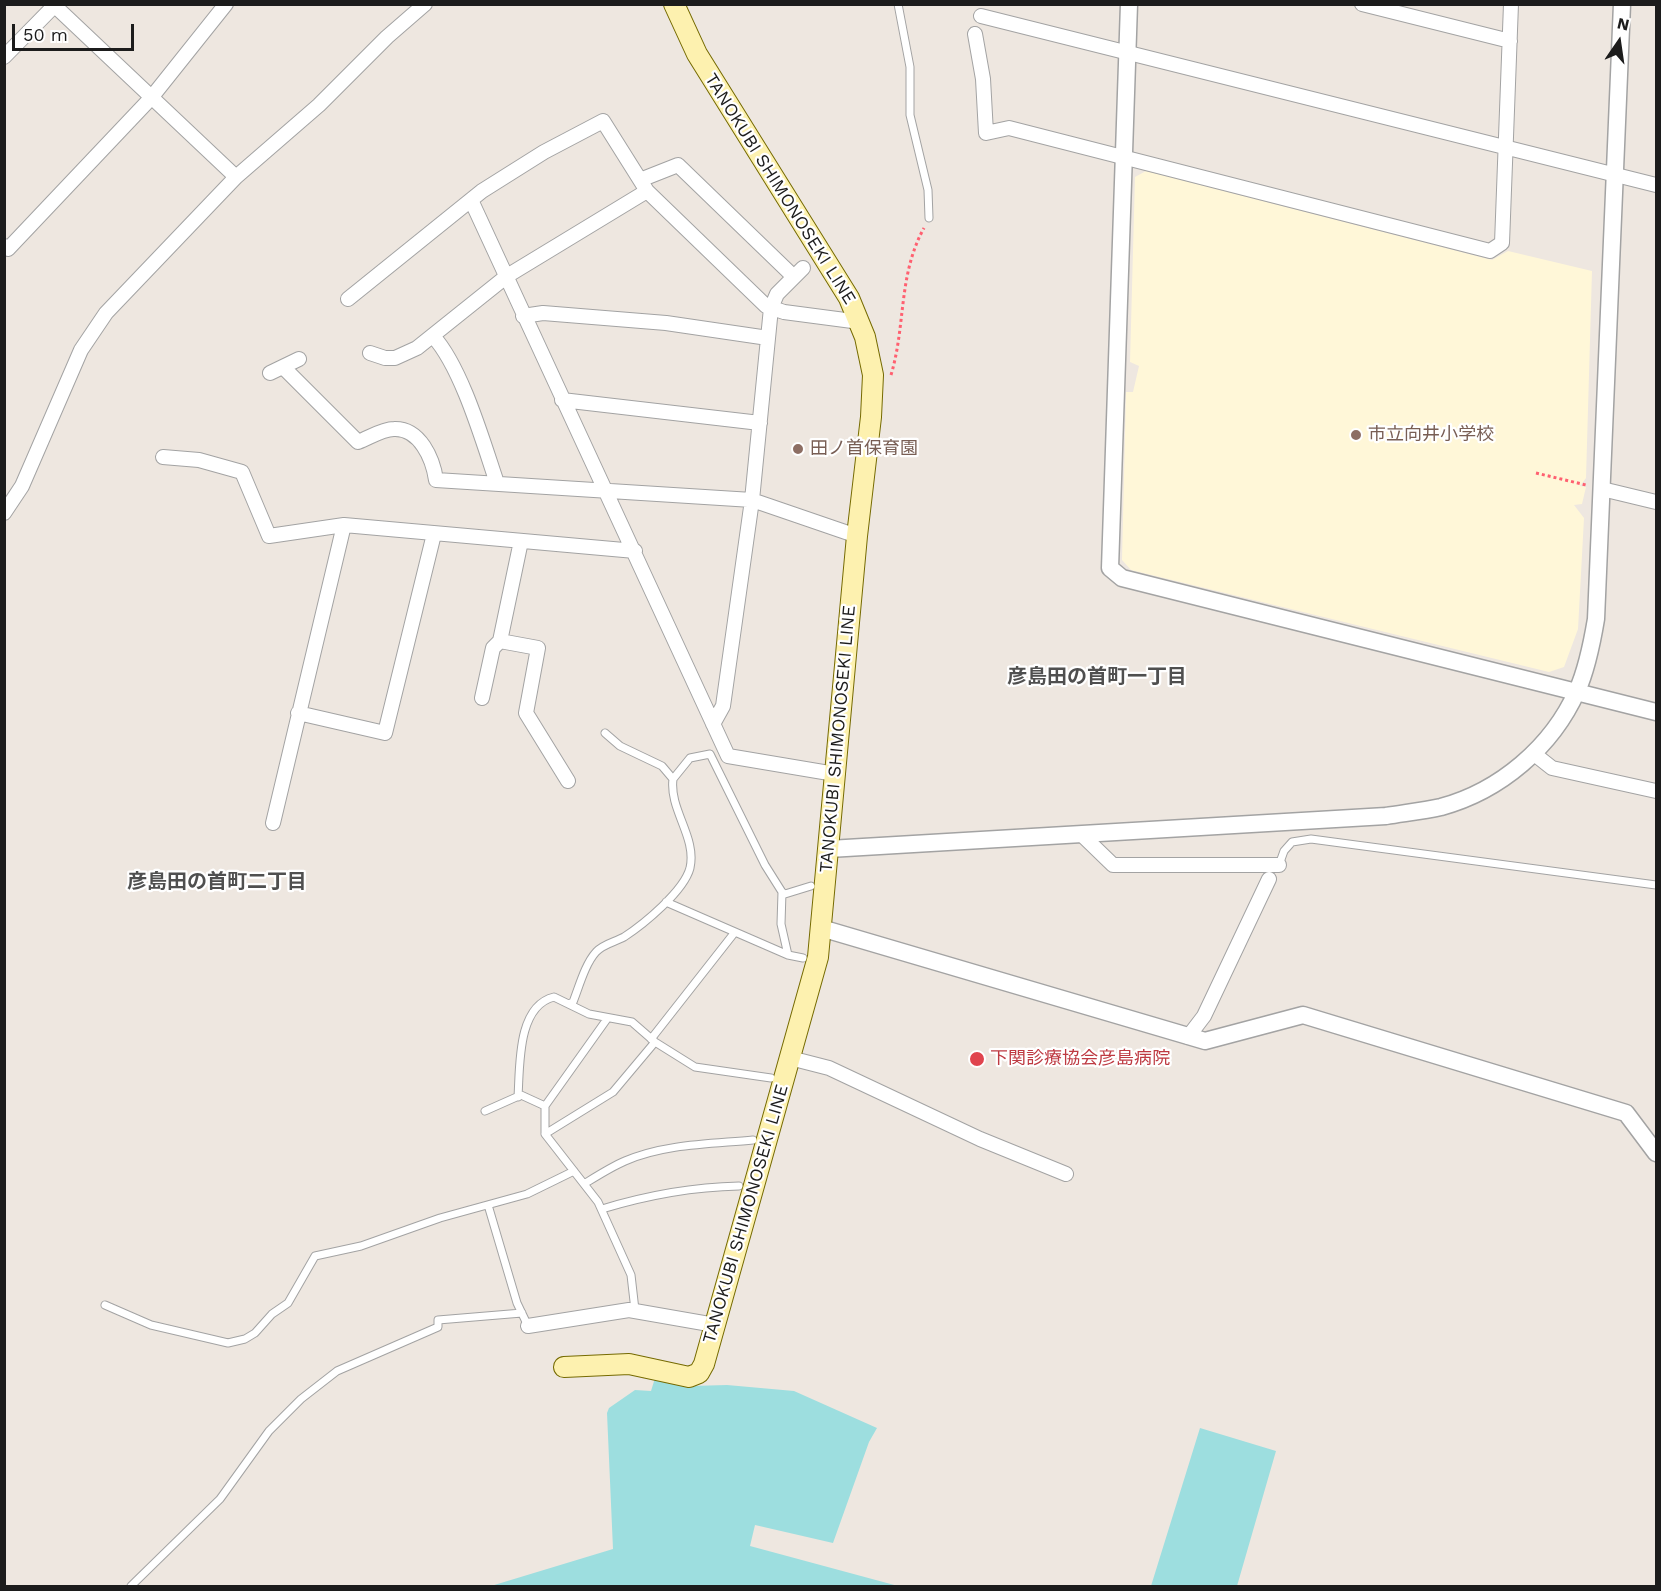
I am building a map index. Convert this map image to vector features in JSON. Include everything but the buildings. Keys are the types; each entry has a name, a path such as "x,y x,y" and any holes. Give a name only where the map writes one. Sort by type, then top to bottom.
{"main road":[{"name":"TANOKUBI SHIMONOSEKI LINE","path":"564,1367 629,1364 689,1377 699,1373 704,1365 818,957 873,386 870,356 860,322 829,265 697,54 674,4"}],"street":[{"path":"4,246 8,249 151,98 226,4"},
{"path":"4,513 22,486 81,350 106,313 236,177 319,105 387,37 425,4"},
{"path":"1129,4 1110,568 1122,578 1656,712"},
{"path":"1362,4 1510,41"},
{"path":"975,34 983,79 986,133 1009,128 1490,251 1502,243 1511,4"},
{"path":"829,849 1386,816 1429,809 1474,795 1519,767 1533,753 1557,724 1577,692 1596,619 1622,4"},
{"path":"4,57 55,5 236,177"},
{"path":"981,16 1656,185"},
{"path":"348,299 471,200 544,152 603,121 643,185 771,308 860,322"},
{"path":"370,353 385,358 403,356 433,336 507,276 643,185 678,165 798,272 777,294 771,308 752,500 723,706 713,724"},
{"path":"471,200 728,756 835,774"},
{"path":"523,316 543,313 666,323 768,338"},
{"path":"433,336 442,346 473,414 497,483"},
{"path":"300,359 276,370 358,442 390,429 402,430 418,441 432,456 436,480 752,500 857,536"},
{"path":"562,400 760,423"},
{"path":"163,457 199,460 242,472 269,536 344,525 635,551"},
{"path":"1602,489 1656,502"},
{"path":"273,823 344,525"},
{"path":"298,713 385,733 434,534"},
{"path":"482,698 493,648 500,641 521,541"},
{"path":"500,641 538,648 526,713 568,781"},
{"path":"1533,753 1552,768 1656,791"},
{"path":"1081,834 1113,865 1279,865"},
{"path":"1188,1037 1204,1016 1269,879"},
{"path":"820,928 1204,1041 1304,1016 1626,1113 1656,1153"},
{"path":"790,1058 829,1068 980,1139 1066,1174"},
{"path":"525,1319 635,1310 715,1325"}],"lane":[{"path":"897,4 910,67 910,115 928,190 929,218"},
{"path":"605,733 620,746 662,766 673,779"},
{"path":"569,1004 573,1002 598,950 638,927 666,902 687,876 691,865 686,833 672,792 673,779 690,758 710,754 765,865 782,892 781,924 788,955"},
{"path":"1279,865 1284,852 1292,842 1311,839 1656,885"},
{"path":"782,892 785,894 811,886"},
{"path":"666,902 788,955 803,958"},
{"path":"544,1134 613,1092 735,932"},
{"path":"518,1096 521,1052 530,1016 543,999 554,997 589,1014 632,1022 653,1041 695,1067 771,1078"},
{"path":"607,1019 545,1106 544,1134 602,1209 631,1275 635,1310"},
{"path":"485,1111 521,1095 545,1106"},
{"path":"584,1184 624,1161 643,1154 669,1148 753,1140"},
{"path":"105,1305 151,1325 197,1337 228,1343 237,1342 255,1333 272,1314 288,1303 315,1256 361,1246 440,1218 541,1189 574,1171"},
{"path":"602,1209 673,1190 739,1186"},
{"path":"130,1587 220,1499 269,1431 301,1399 337,1371 438,1327 438,1320 525,1319 489,1205"}],"path":[{"path":"873,386 890,381 901,337 902,300 909,261 929,218"},
{"path":"1536,472 1602,489"}],"shaded area":[{"name":"市立向井小学校","path":"1146,171 1492,260 1508,251 1592,271 1586,478 1580,486 1586,487 1582,504 1574,505 1584,518 1578,629 1564,667 1549,672 1131,570 1122,560 1126,392 1133,392 1139,366 1130,362 1135,177"}],"water":[{"path":"655,1378 691,1386 727,1385 794,1391 877,1428 869,1442 833,1543 755,1525 750,1546 898,1586 491,1586 613,1549 607,1413 609,1408 635,1390 651,1391"},
{"path":"1200,1428 1276,1451 1237,1586 1151,1586"}],"place":[{"name":"市立向井小学校","path":"1356,435"},
{"name":"田ノ首保育園","path":"798,449"},
{"name":"下関診療協会彦島病院","path":"977,1059"}],"district":[{"name":"彦島田の首町一丁目","path":"1097,677"},
{"name":"彦島田の首町二丁目","path":"217,882"}]}
